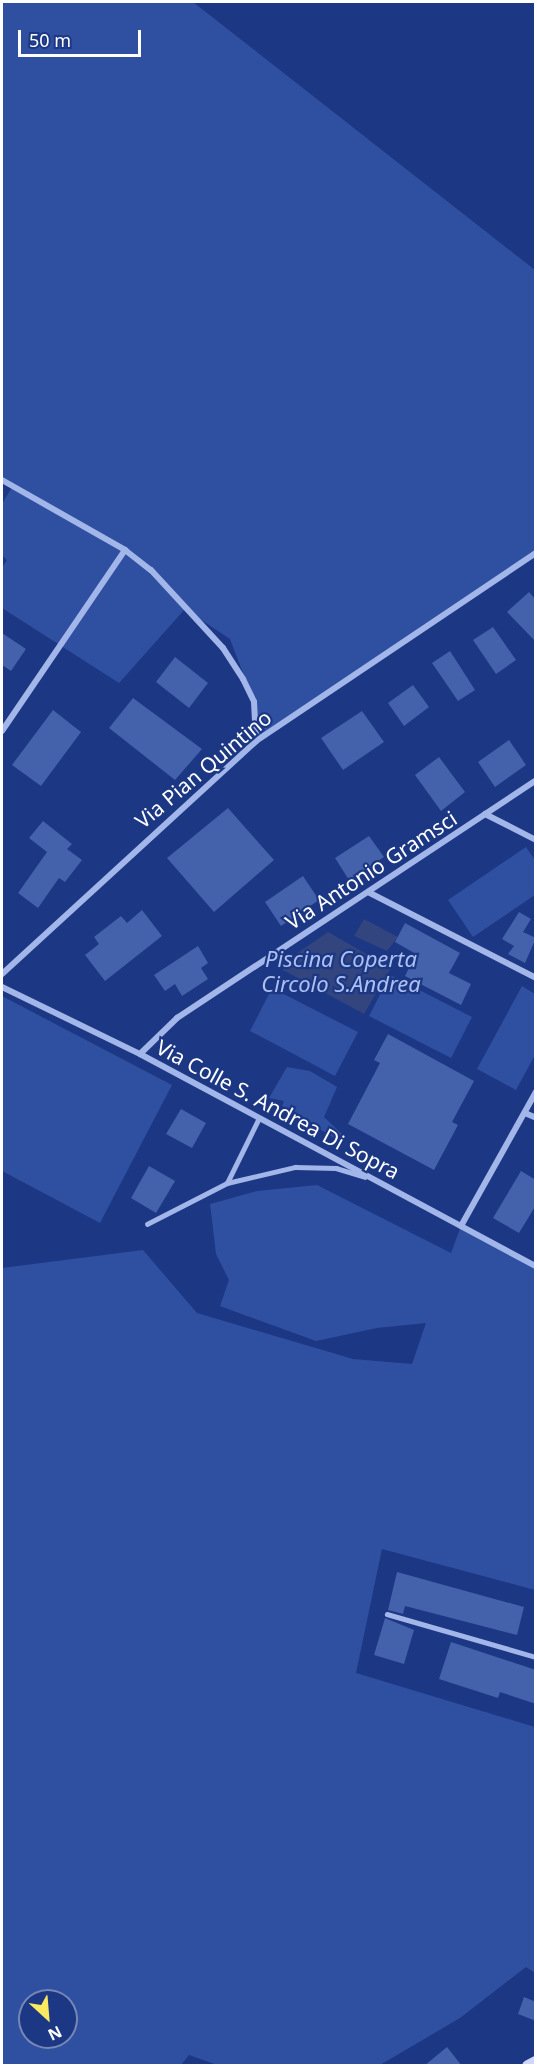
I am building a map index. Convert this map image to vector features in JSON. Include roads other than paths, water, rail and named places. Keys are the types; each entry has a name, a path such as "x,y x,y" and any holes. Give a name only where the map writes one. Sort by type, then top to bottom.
{"street":[{"path":"2,480 125,550 151,570 223,648 254,702 256,741"},
{"path":"2,731 125,550"},
{"name":"Via Pian Quintino","path":"2,974 256,741 536,553"},
{"name":"Via Antonio Gramsci","path":"140,1054 177,1018 536,780"},
{"path":"485,814 536,840"},
{"path":"368,892 536,978"},
{"name":"Via Colle S. Andrea Di Sopra","path":"2,987 140,1054 536,1266"},
{"path":"461,1226 536,1092"},
{"path":"525,1113 536,1118"},
{"path":"528,2066 536,2062"}],"lane":[{"path":"227,1183 259,1118"},
{"path":"147,1224 227,1183 295,1167 336,1168 375,1180"},
{"path":"387,1614 536,1657"}],"water":[{"path":"364,919 398,937 387,951 354,936"},
{"name":"Piscina Coperta Circolo S.Andrea","path":"328,932 391,968 364,1014 283,970 283,963"}]}
